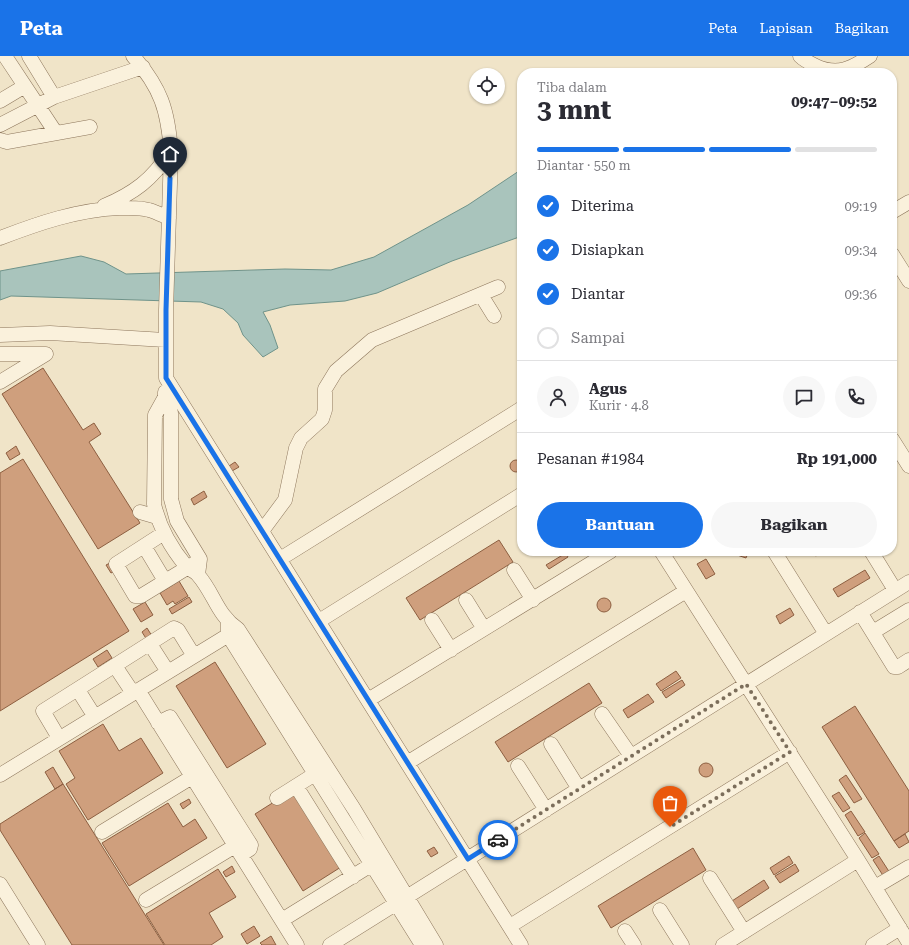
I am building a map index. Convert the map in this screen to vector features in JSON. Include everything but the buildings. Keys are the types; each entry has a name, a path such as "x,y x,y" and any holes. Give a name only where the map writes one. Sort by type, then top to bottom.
{"street":[{"path":"5,56 56,133"},
{"path":"29,56 54,97"},
{"path":"133,56 143,67 157,89 165,107 169,126 171,152 165,340 165,397 171,413 171,499 177,521 200,559 192,571 165,581 139,597 135,596 116,564 164,533"},
{"path":"800,56 804,60 821,68"},
{"path":"852,68 870,56"},
{"path":"0,125 54,97 143,67"},
{"path":"0,101 25,86"},
{"path":"0,140 7,142 90,127"},
{"path":"98,209 133,192 148,181 161,167 171,152"},
{"path":"897,209 909,202"},
{"path":"0,238 78,212 98,209 149,209 169,218"},
{"path":"897,262 909,281"},
{"path":"262,531 285,500 296,448 301,438 322,419 325,410 325,389 336,371 372,340 498,287"},
{"path":"481,295 494,316"},
{"path":"0,335 50,333 165,340"},
{"path":"0,354 46,354 0,382"},
{"path":"166,378 319,620 521,945"},
{"path":"165,397 155,414 154,504 157,517 164,533 192,571 354,809 377,862"},
{"path":"280,559 517,411"},
{"path":"897,447 909,466"},
{"path":"319,620 517,497"},
{"path":"140,512 157,517"},
{"path":"144,546 165,581"},
{"path":"368,700 603,556"},
{"path":"663,556 790,752 875,886 909,943"},
{"path":"777,556 826,634"},
{"path":"330,945 860,612 905,586 876,556"},
{"path":"514,570 532,600"},
{"path":"407,763 686,591"},
{"path":"466,600 484,629"},
{"path":"873,632 909,610"},
{"path":"860,612 894,667 898,667 909,660"},
{"path":"432,620 451,650"},
{"path":"59,738 43,711 176,628 194,656"},
{"path":"0,775 194,656 231,629"},
{"path":"231,629 315,774 377,862 402,901 436,945"},
{"path":"150,644 168,672"},
{"path":"115,666 158,723 297,945"},
{"path":"78,690 95,717"},
{"path":"602,714 631,756"},
{"path":"146,900 238,850 252,846 170,717 158,723"},
{"path":"551,744 579,788"},
{"path":"510,926 790,752"},
{"path":"518,766 546,810"},
{"path":"277,798 315,774"},
{"path":"102,832 192,777"},
{"path":"296,786 353,877"},
{"path":"723,945 858,860"},
{"path":"282,920 377,862"},
{"path":"875,886 909,867"},
{"path":"710,878 744,932"},
{"path":"0,884 38,945"},
{"path":"402,901 422,945"},
{"path":"660,910 682,945"},
{"path":"873,945 900,928"},
{"path":"625,931 634,945"}],"water":[{"path":"517,172 517,238 452,261 377,293 345,301 290,305 263,312 270,325 278,348 263,357 243,335 238,323 223,309 201,302 11,296 0,300 0,271 81,256 104,262 126,274 285,269 331,270 374,257 468,205"}],"way so far":[{"path":"498,840 746,684 790,752 670,827"}],"route":[{"path":"170,178 166,310 166,378 468,859 498,840"}]}
